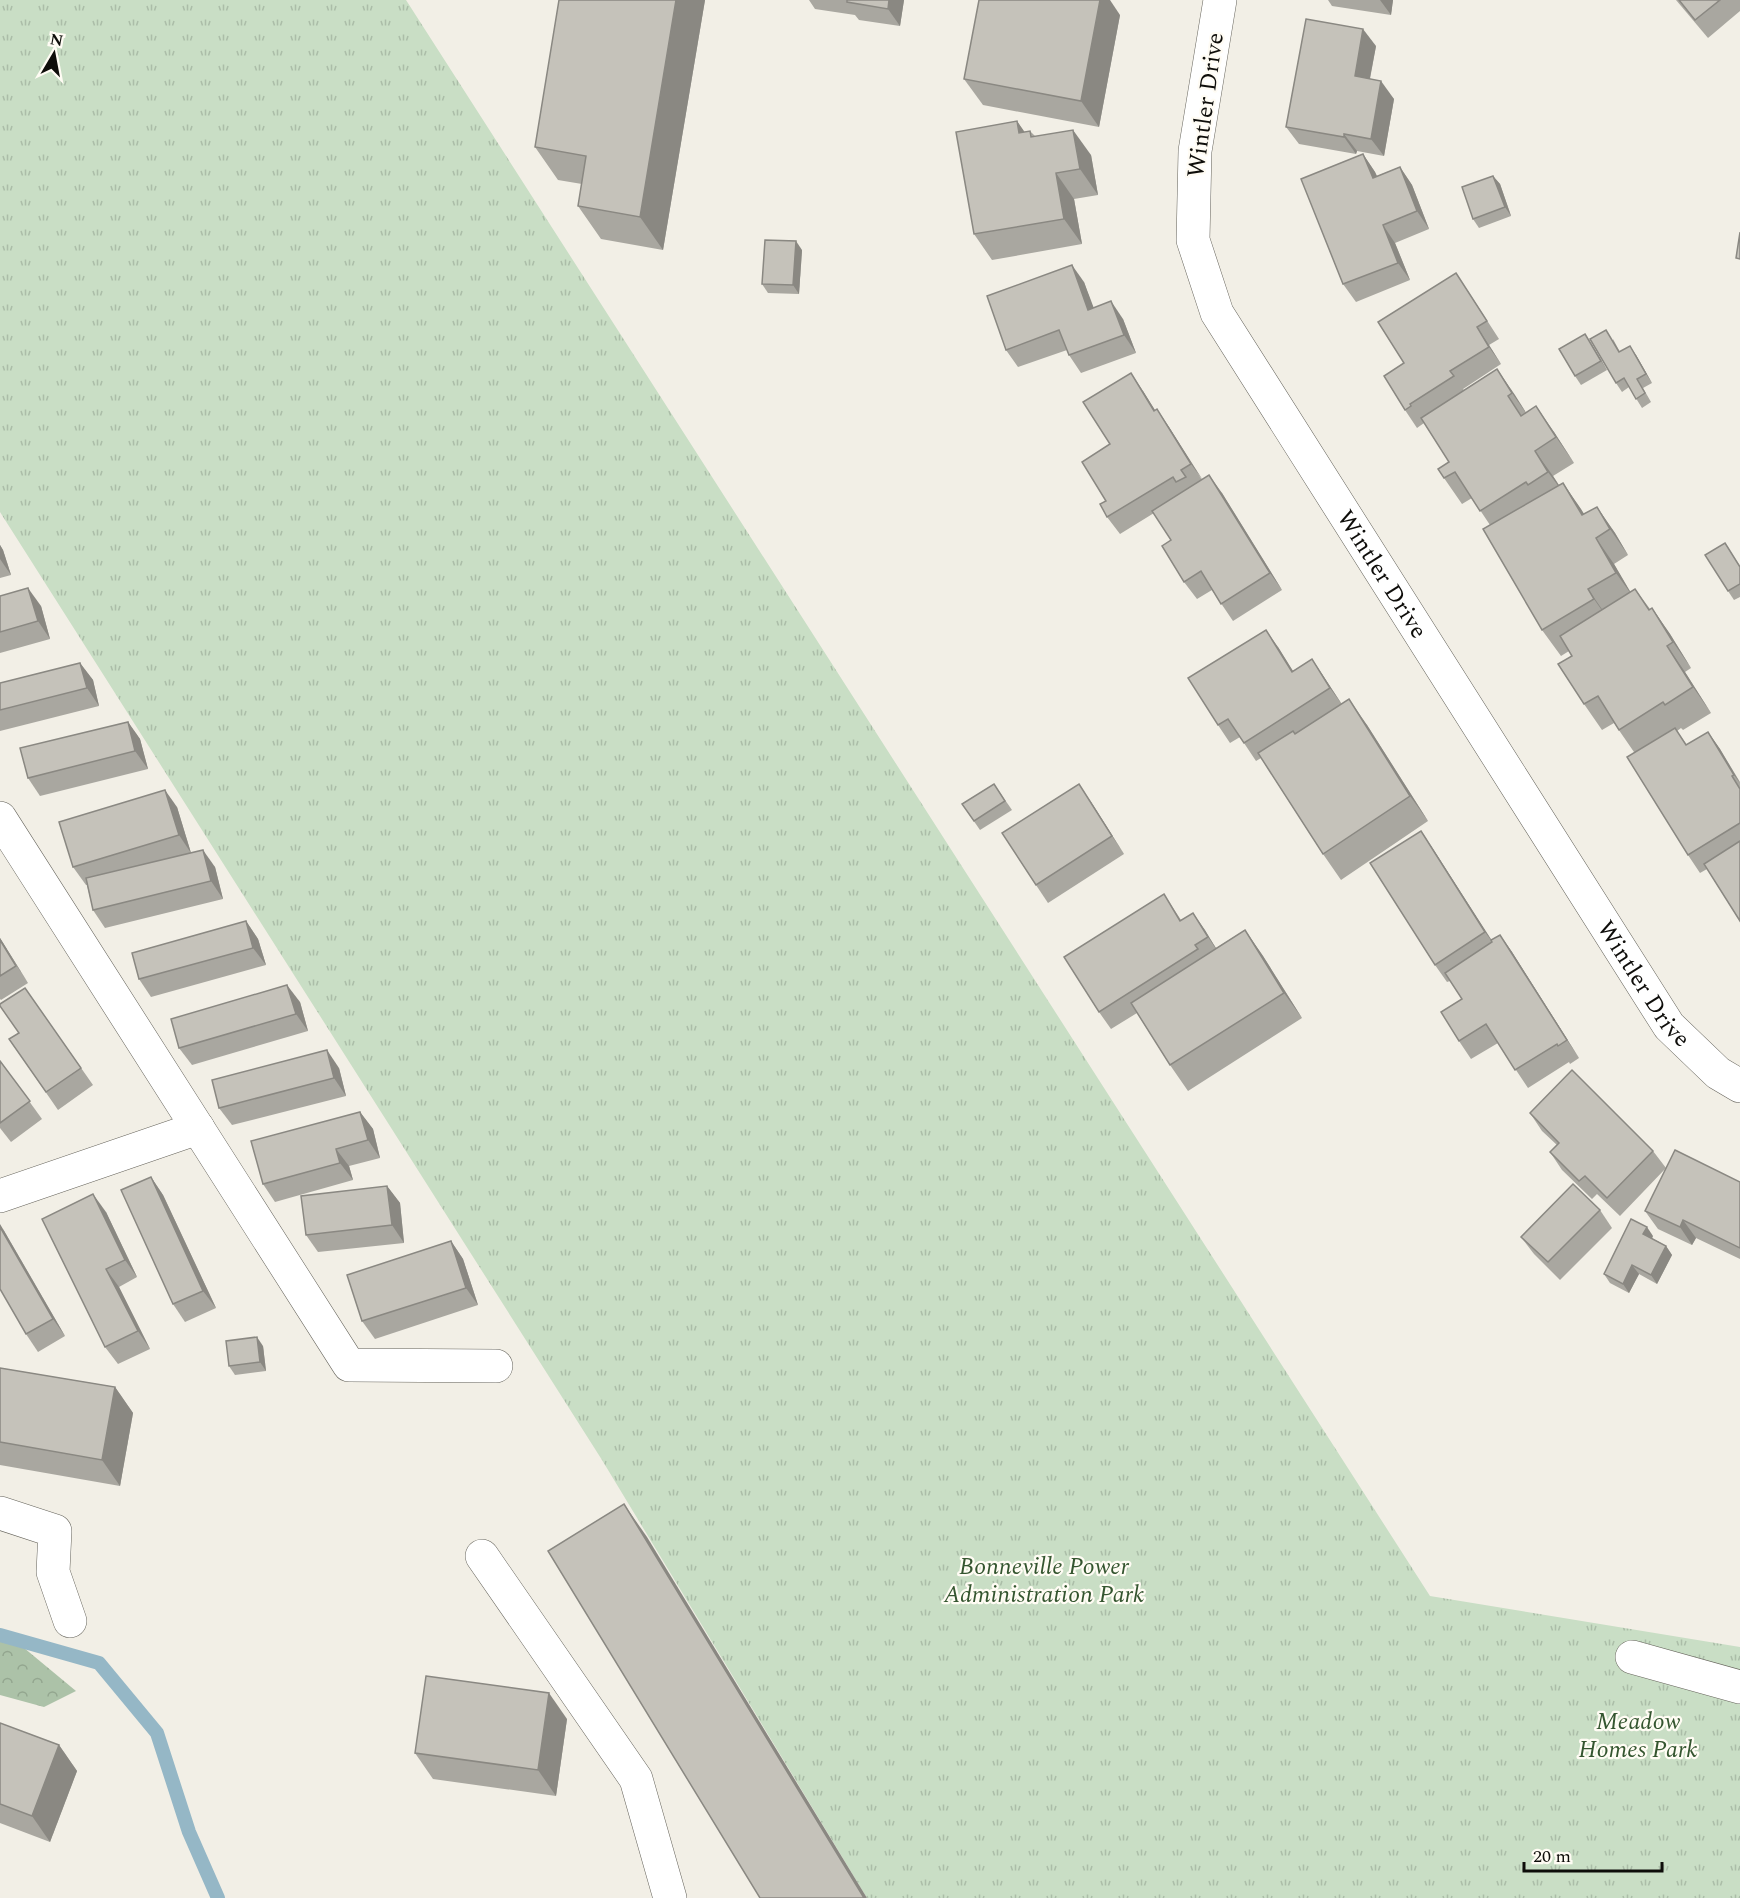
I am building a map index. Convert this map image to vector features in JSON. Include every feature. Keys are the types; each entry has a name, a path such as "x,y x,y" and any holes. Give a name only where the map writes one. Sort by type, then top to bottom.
{"street":[{"name":"Wintler Drive","path":"1220,0 1195,151 1193,240 1217,313 1669,1026 1718,1073 1740,1086"},
{"path":"0,818 349,1365 496,1366"},
{"path":"0,1196 198,1128"},
{"path":"0,1513 55,1531 53,1572 70,1621"},
{"path":"483,1556 636,1779 670,1898"},
{"path":"1632,1657 1740,1687"}],"green space":[{"name":"Bonneville Power Administration Park","path":"0,0 406,0 1430,1596 1740,1647 1740,1898 867,1898 602,1460 0,512"},
{"path":"0,1628 76,1691 44,1707 0,1695"}],"building":[{"path":"559,0 676,0 640,217 578,206 586,156 535,147"},
{"path":"847,0 889,0 888,9 847,2"},
{"path":"979,0 1100,0 1081,101 964,79"},
{"path":"1679,0 1720,0 1695,20"},
{"path":"1306,19 1363,29 1355,76 1381,81 1371,139 1286,127"},
{"path":"1017,121 1019,133 1030,131 1031,137 1073,130 1080,169 1056,173 1064,219 974,234 956,132"},
{"path":"1363,154 1373,178 1400,167 1417,211 1383,225 1398,263 1343,284 1301,179"},
{"path":"1493,176 1505,207 1473,219 1462,187"},
{"path":"1740,232 1740,259 1736,258"},
{"path":"765,240 796,241 793,285 762,284"},
{"path":"1072,265 1088,310 1111,301 1124,335 1069,355 1059,330 1006,350 987,296"},
{"path":"1456,273 1487,321 1477,327 1489,347 1450,371 1454,376 1410,404 1411,406 1405,410 1384,376 1404,363 1378,322"},
{"path":"1606,330 1619,352 1630,346 1646,374 1637,379 1645,393 1636,399 1624,378 1616,383 1590,339"},
{"path":"1585,334 1601,361 1575,376 1559,349"},
{"path":"1497,369 1512,393 1508,396 1521,416 1536,406 1556,437 1535,451 1548,472 1528,485 1526,482 1480,511 1455,472 1444,478 1438,469 1449,462 1421,418"},
{"path":"1131,373 1154,411 1157,409 1191,464 1181,470 1186,477 1176,482 1173,477 1107,517 1100,504 1106,501 1082,462 1110,444 1083,402"},
{"path":"1209,475 1270,573 1221,604 1201,571 1184,582 1162,546 1171,540 1152,511"},
{"path":"1563,483 1582,515 1597,507 1610,529 1596,538 1616,573 1588,589 1594,599 1542,630 1483,529"},
{"path":"1725,543 1740,567 1740,584 1728,591 1705,555"},
{"path":"28,588 38,621 0,632 0,596"},
{"path":"1635,589 1649,610 1652,608 1673,642 1667,646 1693,687 1665,705 1663,702 1619,730 1598,696 1584,704 1558,664 1572,656 1560,636"},
{"path":"1266,630 1292,672 1312,659 1330,688 1244,743 1228,719 1218,725 1188,678"},
{"path":"80,663 87,688 0,710 0,683"},
{"path":"1349,699 1410,796 1323,854 1258,753 1293,731 1295,734"},
{"path":"128,722 135,751 28,778 20,748"},
{"path":"1675,728 1686,745 1708,732 1740,789 1740,823 1688,855 1627,757"},
{"path":"994,784 1005,801 974,821 962,804"},
{"path":"1079,784 1112,836 1036,885 1002,833"},
{"path":"165,790 179,835 73,867 59,822"},
{"path":"1421,831 1485,932 1435,965 1370,863"},
{"path":"1740,841 1740,921 1704,864"},
{"path":"203,850 211,881 93,910 86,878"},
{"path":"1164,894 1180,921 1193,913 1208,937 1195,945 1198,949 1099,1012 1064,957"},
{"path":"246,921 253,948 139,979 132,953"},
{"path":"1245,930 1284,993 1170,1065 1131,1003"},
{"path":"1500,935 1567,1040 1515,1070 1486,1024 1459,1041 1441,1012 1462,999 1445,973"},
{"path":"0,940 16,966 0,976"},
{"path":"287,985 296,1014 179,1048 171,1019"},
{"path":"25,988 81,1068 46,1092 9,1039 19,1033 0,1006"},
{"path":"327,1050 334,1078 219,1108 212,1080"},
{"path":"0,1061 30,1101 0,1123"},
{"path":"1572,1070 1653,1151 1607,1198 1585,1176 1579,1181 1550,1152 1559,1143 1530,1113"},
{"path":"360,1112 368,1140 336,1149 340,1163 263,1184 251,1141"},
{"path":"1675,1150 1740,1182 1740,1248 1683,1220 1680,1227 1645,1211"},
{"path":"151,1177 203,1291 173,1304 121,1190"},
{"path":"1573,1184 1600,1210 1548,1262 1521,1237"},
{"path":"387,1186 392,1225 306,1235 301,1196"},
{"path":"93,1194 125,1260 106,1269 138,1331 105,1347 42,1219"},
{"path":"1631,1219 1647,1227 1643,1234 1666,1246 1651,1275 1632,1265 1623,1284 1604,1274"},
{"path":"0,1227 53,1319 26,1334 0,1289"},
{"path":"451,1241 466,1288 362,1321 347,1275"},
{"path":"257,1337 260,1362 229,1366 226,1341"},
{"path":"0,1368 115,1387 102,1460 0,1442"},
{"path":"624,1504 864,1898 760,1898 548,1551"},
{"path":"426,1676 549,1693 538,1770 415,1753"},
{"path":"0,1723 59,1745 32,1816 0,1804"}],"waterway":[{"path":"0,1635 99,1663 157,1733 189,1832 218,1898"}],"park label":[{"name":"Meadow Homes Park","path":"1638,1735"}]}
